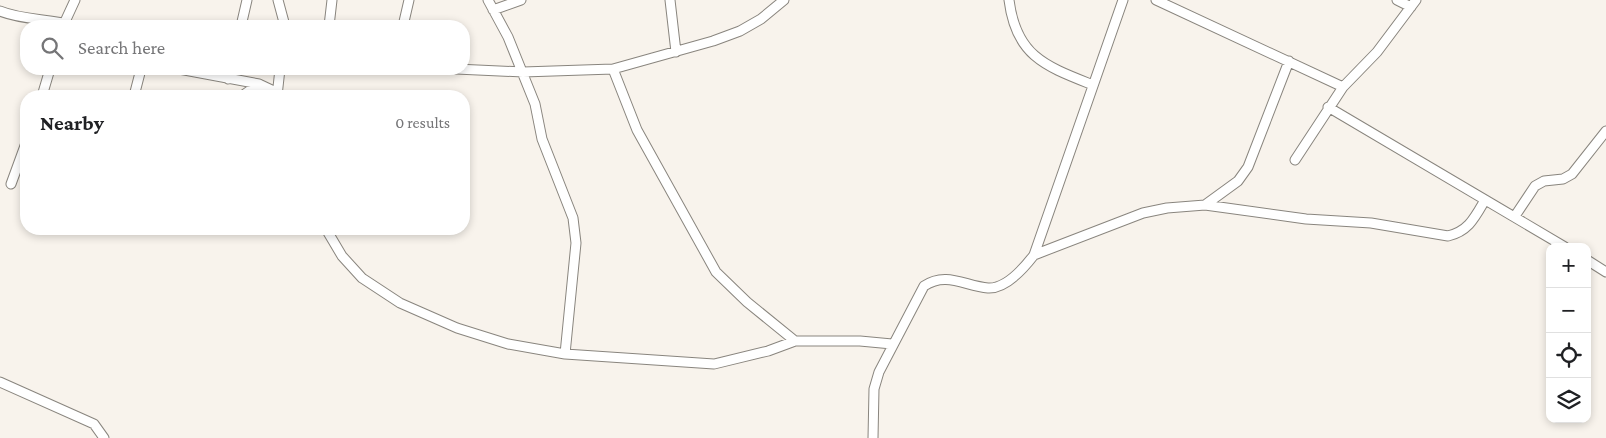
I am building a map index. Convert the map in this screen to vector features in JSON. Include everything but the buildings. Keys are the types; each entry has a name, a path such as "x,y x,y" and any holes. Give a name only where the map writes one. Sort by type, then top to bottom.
{"street":[{"path":"65,20 75,0"},
{"path":"242,20 247,0"},
{"path":"278,0 283,20"},
{"path":"330,20 332,0"},
{"path":"405,20 409,0"},
{"path":"488,0 508,37 523,72 535,104 542,139 573,218 576,243 565,354"},
{"path":"493,10 521,0"},
{"path":"670,0 676,52"},
{"path":"470,70 523,72 613,69 676,52 740,31 761,19 784,0"},
{"path":"1009,0 1017,36 1031,54 1057,71 1092,85"},
{"path":"873,438 874,389 892,344 924,286 934,280 952,280 990,288 1002,284 1025,267 1034,255 1123,0"},
{"path":"1156,0 1343,87"},
{"path":"1295,160 1343,87 1377,52 1413,4 1398,0"},
{"path":"0,11 11,16 37,20"},
{"path":"1204,205 1238,181 1248,167 1288,61"},
{"path":"613,69 637,130 676,197 716,272 747,302 795,341"},
{"path":"44,90 48,75"},
{"path":"136,90 139,75"},
{"path":"208,75 259,84 269,90"},
{"path":"228,79 229,75"},
{"path":"277,90 279,75"},
{"path":"250,90 259,84"},
{"path":"1328,108 1429,165 1559,243"},
{"path":"1515,216 1535,186 1544,181 1563,179 1572,174 1606,131"},
{"path":"10,184 20,158"},
{"path":"1034,255 1142,213 1167,208 1204,205 1313,220 1371,223 1448,236 1460,234 1470,226 1485,200"},
{"path":"330,235 342,256 362,278 400,304 457,328 500,341 565,354 714,364 768,351 795,341 860,341 892,344"},
{"path":"1591,263 1606,272"},
{"path":"0,382 94,424 104,438"}]}
